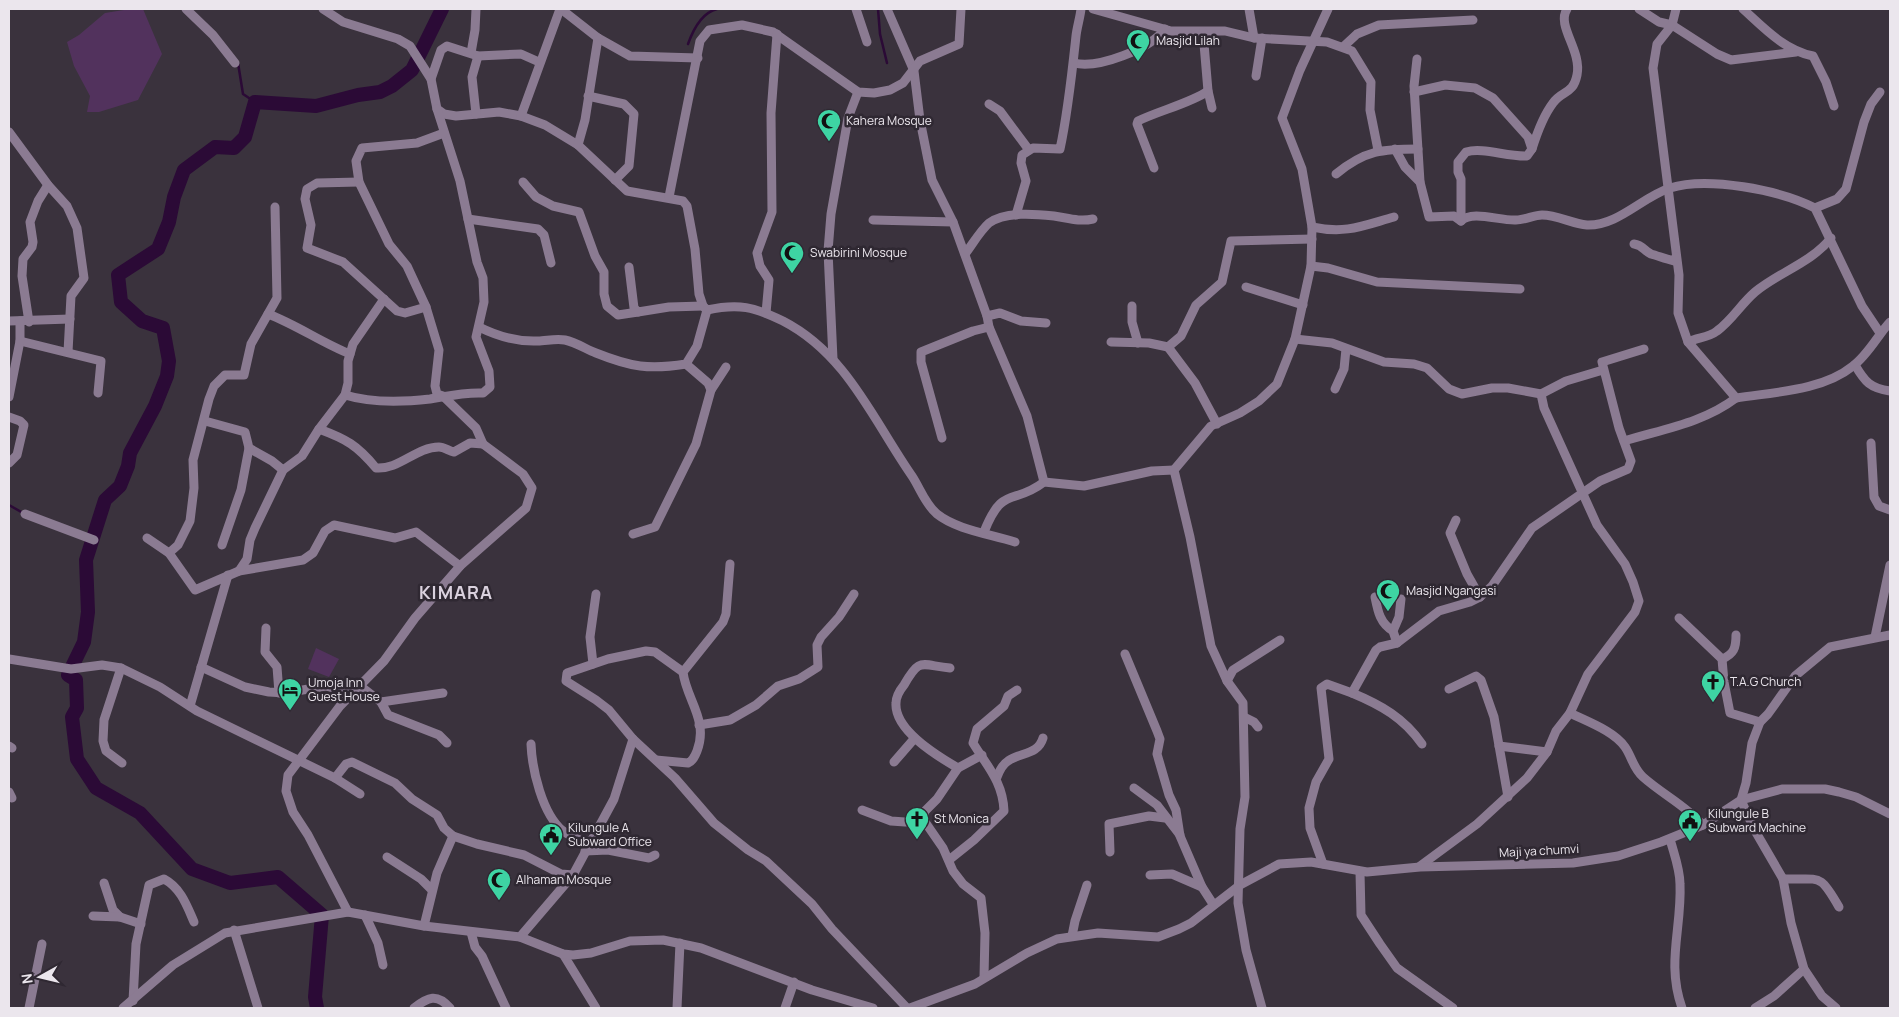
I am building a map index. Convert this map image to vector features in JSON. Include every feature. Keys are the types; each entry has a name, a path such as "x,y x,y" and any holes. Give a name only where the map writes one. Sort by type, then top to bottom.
{"street":[{"path":"186,9 213,35 235,63"},
{"path":"323,9 343,22 398,39 410,46 431,79 437,109 468,219 477,262 483,278 484,302 476,337 489,371 488,390 422,400 370,400 345,395"},
{"path":"476,9 472,77 476,114"},
{"path":"521,116 539,62 561,9 598,38 630,56 698,58"},
{"path":"856,9 867,42"},
{"path":"887,9 914,72 920,120 932,180 953,222 987,316 989,327 1027,416 1044,482"},
{"path":"669,197 700,41 709,30 742,25 777,34 858,92 874,93 890,90 903,83 914,72 920,61 959,44 961,9"},
{"path":"1016,215 1026,181 1022,155 1029,150 1060,149 1081,9"},
{"path":"1093,9 1165,29 1203,32 1225,31 1258,38 1313,40 1352,51 1372,82 1370,110 1378,150"},
{"path":"1249,9 1258,38 1256,76"},
{"path":"984,532 993,512 1002,500 1035,489 1044,482 1084,486 1152,471 1174,470 1211,426 1240,413 1259,401 1276,384 1295,338 1311,266 1312,239 1312,227 1302,169 1282,118 1313,40 1328,9"},
{"path":"1461,221 1461,179 1458,162 1466,152 1478,149 1506,156 1527,156 1532,149 1552,103 1572,89 1577,75 1578,59 1564,24 1564,14 1567,9"},
{"path":"1639,9 1659,22 1672,25 1717,54 1731,60 1796,52 1813,56 1818,62 1834,106"},
{"path":"1676,9 1672,25 1657,44 1654,68 1679,276 1678,313 1688,342 1736,398"},
{"path":"1742,9 1796,52"},
{"path":"1343,47 1358,34 1379,25 1473,20"},
{"path":"1074,63 1085,66 1106,63 1147,44 1160,36 1165,29"},
{"path":"1203,32 1208,91 1212,108"},
{"path":"766,313 769,280 760,266 757,253 772,212 771,113 777,34"},
{"path":"578,145 585,120 598,38"},
{"path":"431,79 441,50 447,46 474,55 521,54 539,62"},
{"path":"1417,59 1414,92 1420,182 1429,217 1454,216 1461,221"},
{"path":"1414,92 1445,85 1475,88 1493,98 1528,137 1532,149"},
{"path":"1154,168 1137,124 1138,121 1159,110 1195,98 1208,91"},
{"path":"833,359 828,251 831,214 848,118 858,92"},
{"path":"1815,208 1836,198 1846,189 1864,122 1871,104 1880,92"},
{"path":"588,96 624,104 634,114 631,161 626,170 614,180"},
{"path":"990,104 1000,111 1029,150"},
{"path":"437,109 450,116 499,112 521,116 545,125 578,145 628,191 679,199 687,206 694,249 698,294 705,308 697,346 686,364"},
{"path":"9,132 48,186 67,206 78,236 84,278 81,285 71,296 68,352"},
{"path":"444,133 417,142 362,148 356,161 359,182 390,244 407,266 426,306 432,334 438,350 435,390 476,428 483,444"},
{"path":"1395,149 1405,167 1420,182"},
{"path":"1336,174 1361,157 1378,150 1418,149"},
{"path":"359,182 317,183 307,189 306,199 311,225 306,246 308,250 342,262 401,313 426,306"},
{"path":"523,182 536,197 553,206 579,212 595,256 604,272 604,294 608,306 618,315 669,307 705,308 731,305 757,308 816,341 833,359 864,399 924,498 937,514 960,526 1015,542"},
{"path":"1461,221 1466,216 1475,215 1504,220 1542,215 1587,225 1607,221 1669,188 1702,182 1723,184 1794,199 1815,208 1862,306 1880,333"},
{"path":"29,322 22,276 23,259 30,251 34,242 30,222 48,186"},
{"path":"169,553 178,545 190,521 194,488 193,460 205,421 209,399 221,377 231,373 244,375 251,344 277,298 279,289 275,207"},
{"path":"965,254 989,223 1016,215 1048,216 1076,221 1093,219"},
{"path":"1312,227 1345,231 1394,217"},
{"path":"468,219 538,229 544,235 551,262"},
{"path":"873,220 953,222"},
{"path":"1688,342 1708,337 1718,331 1754,292 1771,279 1818,253 1831,238"},
{"path":"1168,347 1181,336 1196,305 1222,282 1231,241 1312,239"},
{"path":"1634,244 1641,245 1649,253 1665,259 1674,261 1676,257"},
{"path":"1311,266 1328,268 1377,282 1520,288"},
{"path":"629,267 634,308 638,312"},
{"path":"1246,287 1303,305"},
{"path":"239,571 247,559 250,540 283,470 302,456 319,428 345,395 353,344 384,299"},
{"path":"1132,306 1132,322 1138,343"},
{"path":"268,314 294,324 350,354"},
{"path":"987,316 1000,314 1021,321 1046,323"},
{"path":"9,321 29,322 70,319"},
{"path":"9,397 20,341 20,321"},
{"path":"1624,441 1700,420 1719,411 1736,398 1816,384 1855,365 1889,324"},
{"path":"479,327 494,334 513,339 532,341 564,340 615,361 640,367 658,368 686,364"},
{"path":"942,438 921,362 922,352 973,331 989,327"},
{"path":"1295,338 1332,343 1384,362 1414,364 1427,368 1449,389 1462,394 1492,388 1508,388 1541,394 1566,381 1603,370"},
{"path":"20,341 101,361 98,393"},
{"path":"1111,342 1168,347 1195,383 1217,424"},
{"path":"1336,389 1344,369 1346,349"},
{"path":"1352,692 1376,650 1397,643 1434,614 1480,597 1492,586 1532,528 1600,480 1631,466 1602,362 1644,349"},
{"path":"686,364 708,384 711,390"},
{"path":"1855,365 1864,382 1871,387 1890,391"},
{"path":"633,534 652,529 664,512 696,444 711,390 726,367"},
{"path":"1420,867 1457,840 1508,797 1527,778 1547,752 1556,730 1570,713 1588,674 1628,623 1639,602 1625,564 1597,525 1544,408 1541,394"},
{"path":"9,418 20,421 24,425 17,455 9,464"},
{"path":"205,421 246,432 249,448 241,490 222,545"},
{"path":"319,428 362,451 376,468 394,465 410,456 438,447 454,452 470,442 483,444 528,478 532,488 526,508 460,566 415,618 384,661 352,692 288,775 288,800 348,912"},
{"path":"1871,443 1874,497 1879,506 1890,510"},
{"path":"249,448 272,461 283,470"},
{"path":"1174,470 1190,537 1211,646 1227,681 1243,703 1245,797 1238,863 1237,880 1240,885 1238,903 1246,950 1262,1008"},
{"path":"25,514 94,540"},
{"path":"1456,520 1450,533 1467,574 1480,597"},
{"path":"147,538 169,553 196,590 239,571 303,560 313,552 325,531 334,525 395,538 416,532 460,566"},
{"path":"656,760 684,764 691,762 699,745 699,725 694,702 684,682 683,672 722,622 726,614 730,564"},
{"path":"1875,637 1890,565"},
{"path":"190,706 228,575"},
{"path":"592,664 590,637 596,594"},
{"path":"699,725 730,720 756,705 778,686 799,678 818,667 817,645 854,594"},
{"path":"1375,597 1380,617 1385,626 1393,631 1397,643"},
{"path":"1393,631 1399,617 1401,599"},
{"path":"1679,618 1722,659 1730,713 1760,722"},
{"path":"266,628 265,652 276,667 279,693"},
{"path":"1722,659 1732,655 1736,646 1736,635"},
{"path":"1836,1008 1822,996 1804,970 1790,923 1783,880 1754,829 1741,800 1746,783 1752,743 1760,722 1768,714 1795,676 1822,652 1841,643 1890,635"},
{"path":"1227,681 1233,670 1280,640"},
{"path":"683,672 661,656 646,651 592,664 567,673 566,681 608,710 633,739 656,760 721,830 766,861 812,904 832,929 910,1008"},
{"path":"1125,654 1158,731 1160,739 1157,754 1169,796 1176,810 1180,836 1202,887 1214,904"},
{"path":"9,659 71,669 102,665 121,668 160,686 190,706 297,761 335,778 360,794"},
{"path":"950,668 920,663 914,667 898,694 896,702 897,710 914,739 958,768"},
{"path":"201,667 245,687 279,693 326,686 352,692"},
{"path":"121,668 102,731 106,751 122,763"},
{"path":"1449,689 1476,676 1481,680 1492,706 1508,797"},
{"path":"1323,864 1310,828 1309,808 1316,782 1329,759 1321,688 1327,684 1374,702 1410,726 1422,744"},
{"path":"359,685 381,702 388,715 439,735 447,743"},
{"path":"949,860 974,840 1004,811 1002,790 997,777 973,743 976,729 1004,706 1008,696 1017,690"},
{"path":"381,702 443,693"},
{"path":"1570,713 1614,736 1625,747 1631,763 1642,776 1690,811 1703,825"},
{"path":"1244,718 1254,722 1258,727"},
{"path":"997,777 1007,761 1034,751 1041,746 1043,738"},
{"path":"520,937 573,875 614,799 633,739"},
{"path":"894,762 914,739"},
{"path":"531,744 534,770 550,813 564,831 586,848 649,858 655,855"},
{"path":"1500,746 1547,752"},
{"path":"982,755 958,768 937,799 925,811 923,819 949,860 953,872 963,884 980,898 985,933 984,978"},
{"path":"335,778 349,761 388,778 412,799 437,815 444,828 453,836 477,844 518,853 536,860 561,874 573,875"},
{"path":"1134,788 1157,805 1180,836"},
{"name":"Maji ya chumvi","path":"910,1008 961,990 1057,938 1098,933 1158,936 1191,923 1240,885 1279,864 1311,862 1360,872 1420,867 1573,863 1618,856 1670,839 1703,825 1741,800 1782,789 1825,789 1856,797 1890,814"},
{"path":"862,810 891,821 905,822 923,819"},
{"path":"1110,852 1109,824 1149,816 1165,818"},
{"path":"424,926 432,890 453,836"},
{"path":"1670,839 1677,862 1680,885 1674,964 1676,986 1682,1008"},
{"path":"387,857 421,879 432,890"},
{"path":"1360,872 1361,915 1391,960 1397,968 1453,1008"},
{"path":"1150,875 1172,874 1202,887"},
{"path":"134,1001 136,944 149,885 164,879 173,883 183,898 194,922"},
{"path":"1783,880 1820,880 1826,885 1838,907"},
{"path":"104,883 113,910 120,917"},
{"path":"1072,936 1074,921 1087,885"},
{"path":"123,1008 134,1001 173,964 215,938 234,930 348,912 424,926 520,937 563,954 581,955 645,939 680,943 701,948 794,982 841,1004 873,1008"},
{"path":"365,915 378,943 383,965"},
{"path":"93,916 120,917 141,924"},
{"path":"234,930 258,1008"},
{"path":"472,932 475,947 482,956 502,1007"},
{"path":"677,1008 680,943"},
{"path":"29,1008 42,944"},
{"path":"563,954 596,1008"},
{"path":"1755,1008 1774,996 1804,970"},
{"path":"786,1008 794,982"},
{"path":"414,1008 425,999 433,997 439,998 450,1008"}],"shaded area":[{"path":"143,9 162,54 138,100 99,112 87,112 90,96 74,66 67,42 79,35 105,13"},
{"path":"316,648 339,659 329,677 308,669"}],"waterway":[{"path":"317,1008 315,997 322,915 278,877 230,883 192,869 140,813 96,788 77,759 72,717 77,708 76,680 68,675 84,642 88,612 86,560 105,500 120,486 128,466 130,453 155,406 167,376 169,361 163,328 142,321 121,302 118,275 158,249 169,222 174,197 184,170 215,147 234,148 245,137 255,102 316,106 358,95 380,92 392,86 412,70 442,9"},
{"path":"688,44 702,18 717,9"},
{"path":"878,9 880,34 887,63"},
{"path":"238,63 243,94 255,102"},
{"path":"9,505 23,513"}],"place":[{"name":"Masjid Lilah","path":"1138,62"},
{"name":"Kahera Mosque","path":"829,142"},
{"name":"Swabirini Mosque","path":"792,274"},
{"name":"Masjid Ngangasi","path":"1388,612"},
{"name":"T.A.G Church","path":"1713,703"},
{"name":"Umoja Inn Guest House","path":"290,711"},
{"name":"St Monica","path":"917,840"},
{"name":"Kilungule B Subward Machine","path":"1690,842"},
{"name":"Kilungule A Subward Office","path":"551,856"},
{"name":"Alhaman Mosque","path":"499,901"}],"district":[{"name":"KIMARA","path":"456,593"}]}
